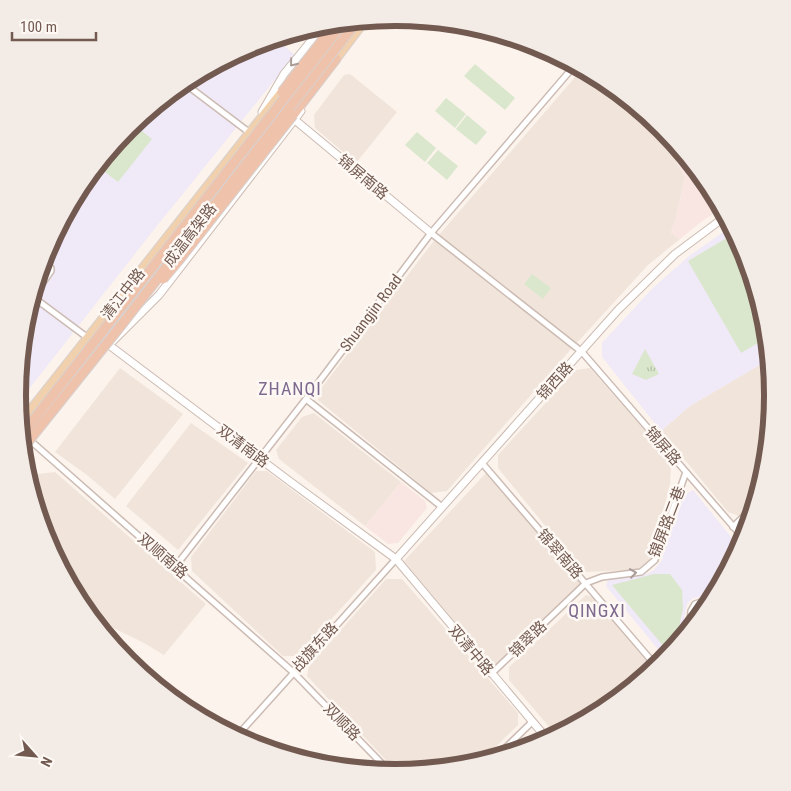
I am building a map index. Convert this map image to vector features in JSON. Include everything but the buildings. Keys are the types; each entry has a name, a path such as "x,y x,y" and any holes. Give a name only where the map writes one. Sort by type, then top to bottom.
{"highway":[{"name":"成温高架路","path":"29,441 123,323 351,29"},
{"name":"成温高架路","path":"28,428 252,134 337,31"},
{"path":"252,134 294,74 329,32"},
{"path":"123,323 180,260 294,118 336,59"},
{"path":"27,425 33,420"}],"main road":[{"name":"清江中路","path":"29,445 359,28"},
{"name":"清江中路","path":"27,415 252,134"}],"street":[{"path":"190,88 252,134 284,74 315,35"},
{"name":"Shuangjin Road","path":"175,567 260,459 431,233 570,70"},
{"name":"锦屏南路","path":"294,118 431,233"},
{"name":"清江中路","path":"110,345 159,295 294,118"},
{"name":"锦西路","path":"396,559 618,310 675,254 720,220"},
{"name":"锦屏路","path":"431,233 582,352 738,533"},
{"path":"45,279 51,271 50,267"},
{"path":"38,303 88,338"},
{"name":"双清南路","path":"88,338 110,345 396,559"},
{"path":"306,398 442,507"},
{"name":"双顺南路","path":"32,442 293,672"},
{"name":"锦翠南路","path":"482,463 652,661"},
{"name":"锦屏路二巷","path":"586,583 602,577 642,572 655,560 686,472"},
{"path":"733,527 744,516"},
{"name":"战旗东路","path":"241,731 396,559"},
{"name":"双清中路","path":"396,559 543,734"},
{"name":"锦翠路","path":"492,674 586,583"},
{"path":"690,617 695,604 703,602"},
{"name":"双顺路","path":"293,672 383,764"},
{"path":"506,747 532,722"}],"shaded area":[{"path":"282,44 295,55 156,227 26,393 29,347 33,323 46,277 64,232 88,190 134,134 190,88 232,64"},
{"path":"350,74 397,112 356,163 315,128 314,115 344,75"},
{"path":"577,74 601,88 657,134 678,158 675,159 685,177 671,233 680,239 648,265 564,357 447,491 431,493 318,400 320,390 433,242"},
{"path":"678,158 703,190 716,212 680,239 671,233 685,177 675,159"},
{"path":"726,230 737,254 752,300 758,323 763,364 690,406 661,431 602,357 602,343 652,289 689,256"},
{"path":"763,364 765,396 762,444 758,468 747,508 739,516 728,512 661,431 690,406"},
{"path":"120,368 183,414 115,499 87,475 55,452"},
{"path":"590,368 666,455 671,466 670,484 652,556 648,562 636,570 583,572 498,468 498,455 576,370"},
{"path":"314,413 401,482 365,526 279,459 276,450 302,417"},
{"path":"191,423 248,463 178,550 126,506"},
{"path":"256,471 267,471 375,552 376,570 298,656 283,656 192,571 191,557"},
{"path":"55,472 206,604 164,655 107,625 88,601 54,537 35,474"},
{"path":"486,473 582,585 494,669 404,561"},
{"path":"401,482 425,501 427,508 398,543 388,544 365,526"},
{"path":"693,490 735,542 706,596 693,598 687,604 682,627 661,653 606,586 608,580 647,574 654,570 662,560 683,496"},
{"path":"386,579 402,579 518,713 518,725 490,752 444,762 390,765 307,676 309,666"},
{"path":"586,595 593,597 650,664 601,703 552,730 509,680 509,667"},
{"path":"525,737 535,738 519,743"}],"green space":[{"path":"475,64 515,98 505,110 464,76"},
{"path":"446,98 466,114 455,128 435,111"},
{"path":"467,115 487,132 476,145 456,129"},
{"path":"139,129 152,139 118,182 103,171"},
{"path":"417,132 436,148 425,162 405,145"},
{"path":"438,150 458,166 447,180 427,163"},
{"path":"729,237 745,277 761,341 741,353 688,261"},
{"path":"532,274 551,288 543,299 524,284"},
{"path":"645,349 659,374 646,380 632,374"},
{"path":"654,574 670,574 682,590 683,609 678,633 665,648 612,585"}],"district":[{"name":"ZHANQI","path":"290,388"},
{"name":"QINGXI","path":"597,610"}]}
